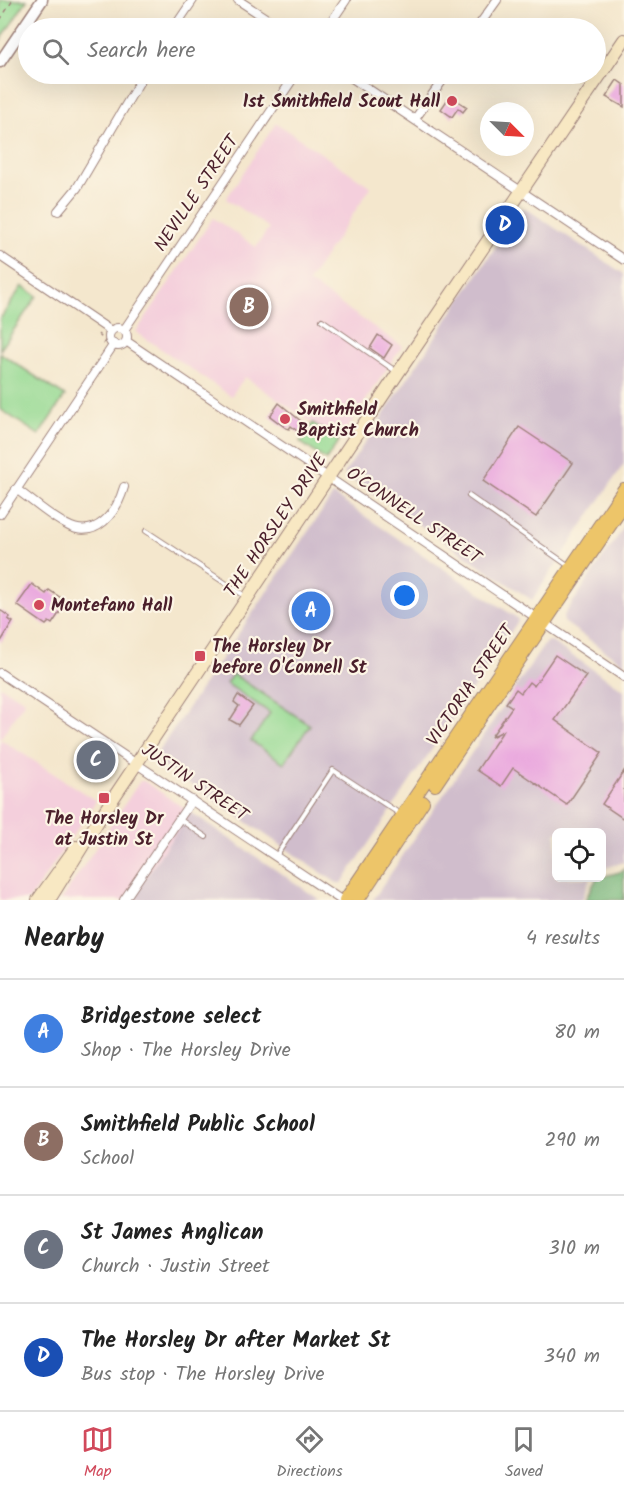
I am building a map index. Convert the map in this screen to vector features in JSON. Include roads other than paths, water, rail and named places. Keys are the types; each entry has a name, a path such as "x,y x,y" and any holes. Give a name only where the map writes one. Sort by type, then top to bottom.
{"main road":[{"name":"THE HORSLEY DRIVE","path":"606,66 624,40"},
{"name":"THE HORSLEY DRIVE","path":"49,900 98,821 594,84"},
{"name":"VICTORIA STREET","path":"358,900 540,621 571,567 624,489"},
{"name":"VICTORIA STREET","path":"343,900 624,505"},
{"name":"THE HORSLEY DRIVE","path":"38,900 65,860 98,821"}],"street":[{"path":"30,18 42,0"},
{"path":"181,18 193,0"},
{"path":"238,0 266,18"},
{"path":"334,18 346,0"},
{"path":"484,18 497,0"},
{"path":"0,62 18,35"},
{"path":"58,211 77,188 137,84"},
{"name":"NEVILLE STREET","path":"124,330 289,84"},
{"path":"361,84 624,260"},
{"path":"415,119 440,84"},
{"path":"0,256 111,331"},
{"path":"117,328 124,330 126,341 121,345 114,344 110,339 111,331 117,328"},
{"name":"O'CONNELL STREET","path":"126,341 624,677"},
{"path":"0,514 114,344"},
{"path":"16,489 67,526 90,529 103,524 113,514 120,503 123,488"},
{"name":"JUSTIN STREET","path":"0,672 343,900"},
{"path":"124,900 192,800"}],"lane":[{"path":"322,320 398,373"},
{"path":"469,496 571,567"},
{"path":"146,531 248,598"},
{"path":"276,856 333,770 404,816"},
{"path":"179,819 206,837"}],"place":[{"name":"1st Smithfield Scout Hall","path":"452,101"},
{"name":"The Horsley Dr after Market St","path":"505,225"},
{"name":"Smithfield Public School","path":"249,307"},
{"name":"Smithfield Baptist Church","path":"285,419"},
{"name":"Montefano Hall","path":"39,605"},
{"name":"Bridgestone select","path":"311,611"},
{"name":"The Horsley Dr before O'Connell St","path":"200,656"},
{"name":"St James Anglican","path":"96,760"},
{"name":"The Horsley Dr at Justin St","path":"104,798"}]}
